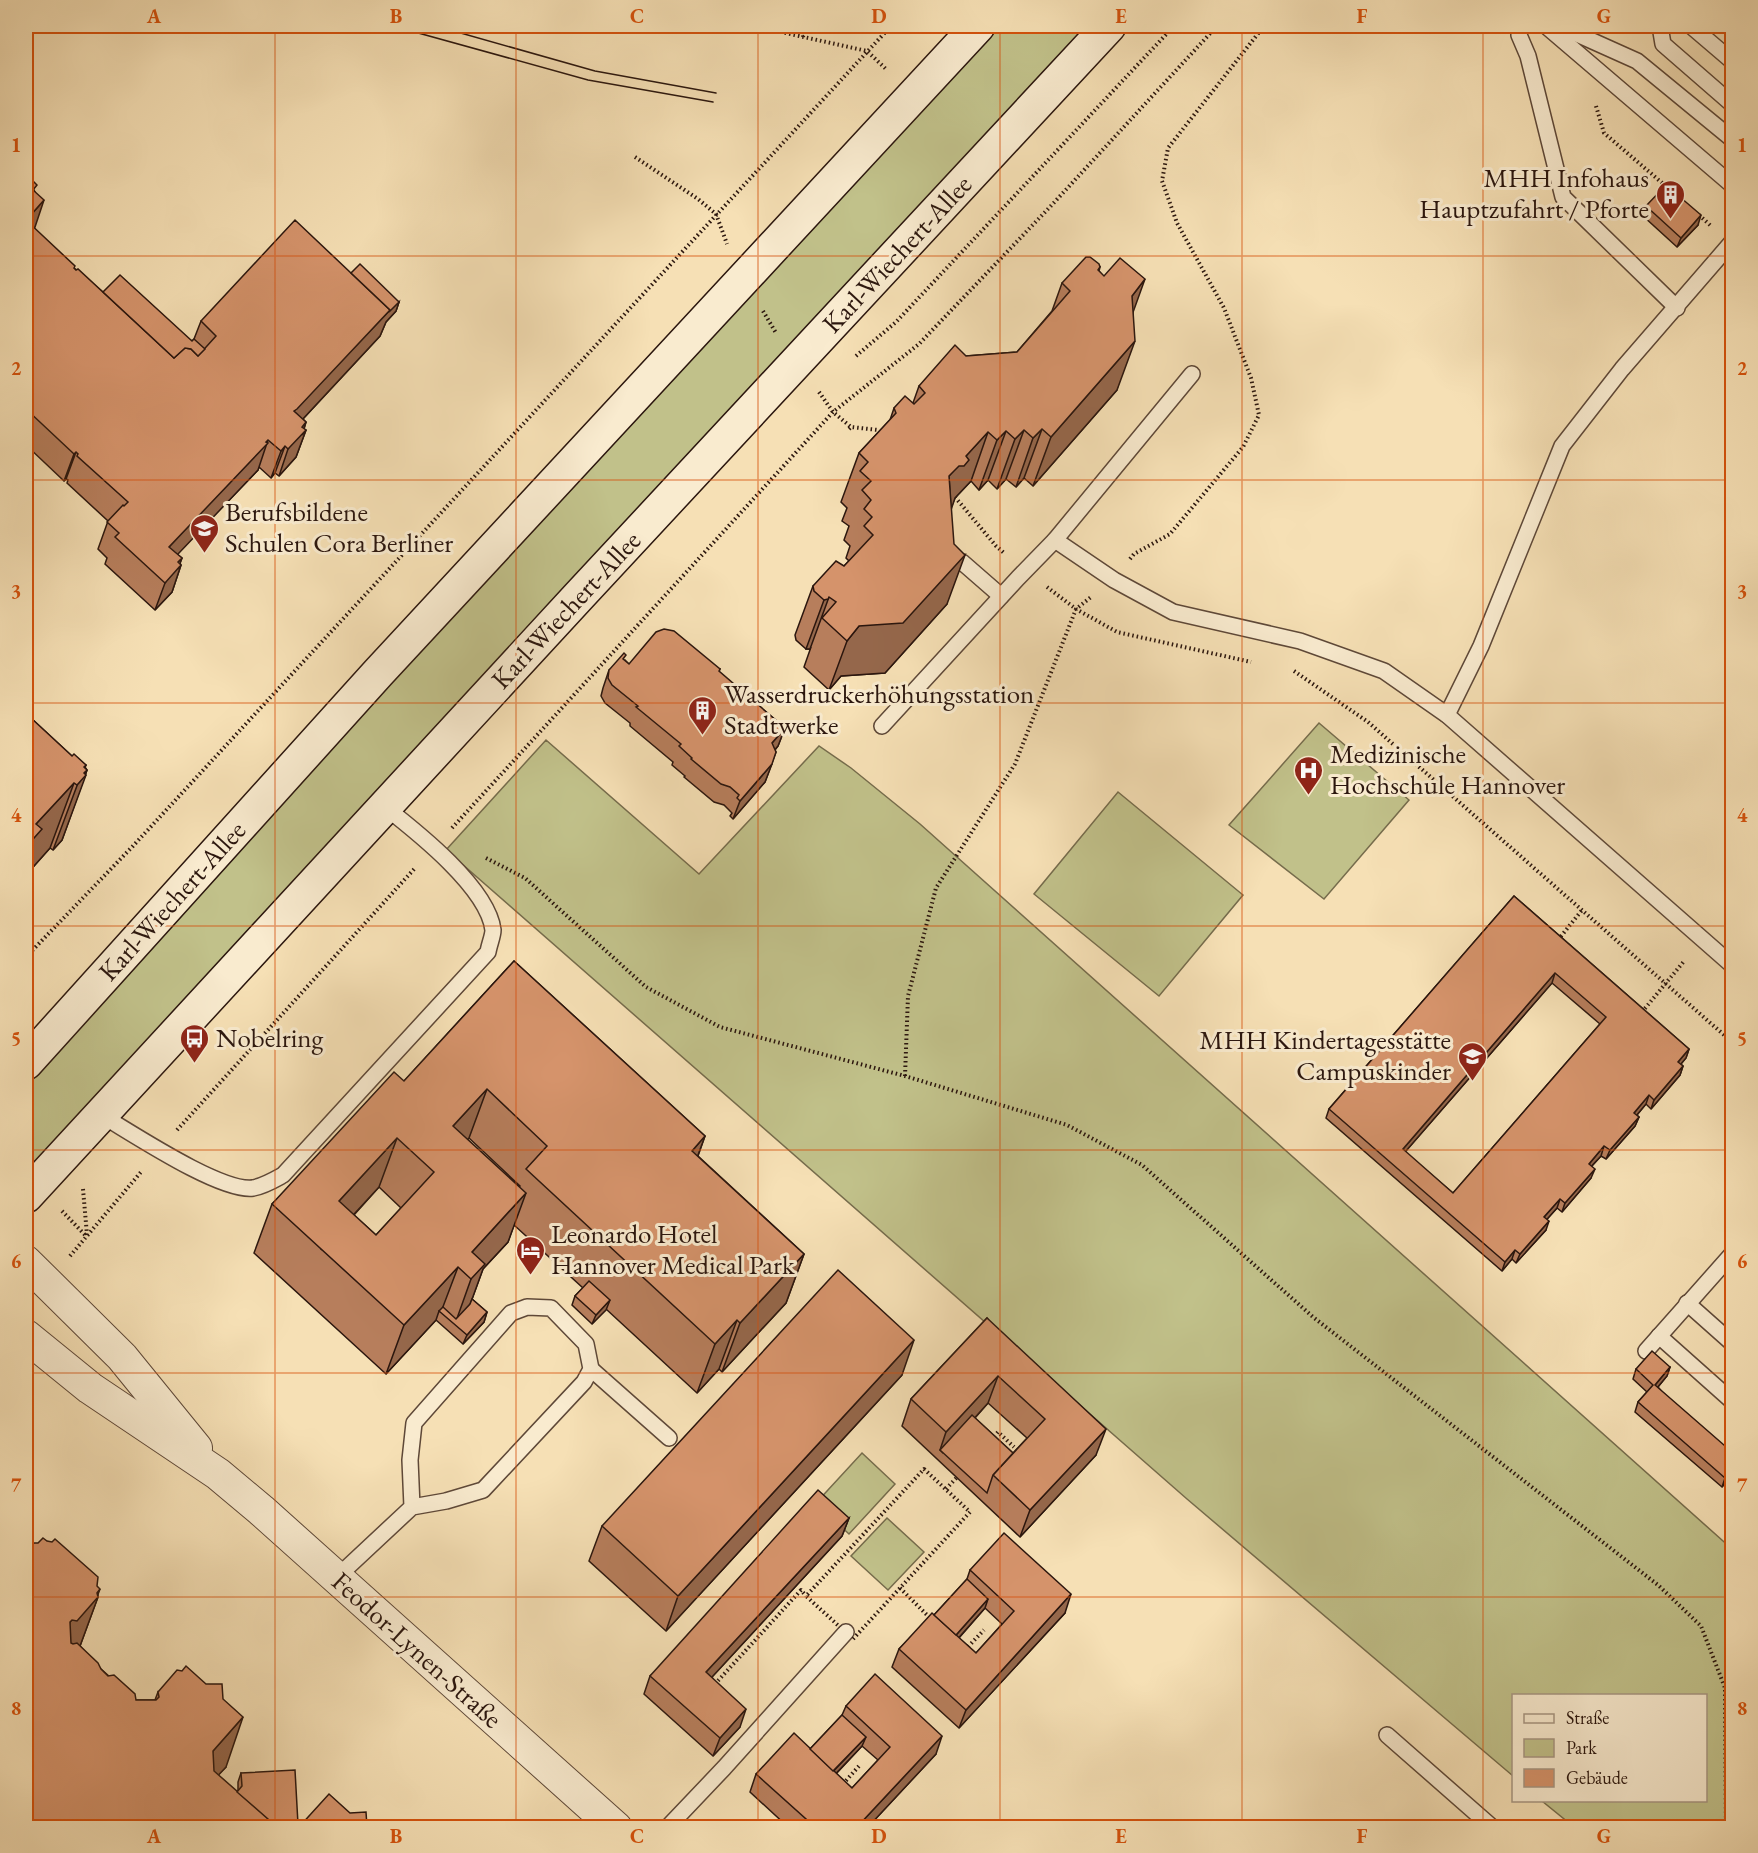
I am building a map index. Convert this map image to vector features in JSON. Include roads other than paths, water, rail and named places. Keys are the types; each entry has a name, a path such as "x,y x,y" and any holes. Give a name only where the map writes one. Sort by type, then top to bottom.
{"main road":[{"name":"Karl-Wiechert-Allee","path":"26,1063 378,673 978,26"},
{"name":"Karl-Wiechert-Allee","path":"26,1196 796,361 1109,26"}],"street":[{"name":"Feodor-Lynen-Straße","path":"26,1262 122,1357 218,1474"},
{"name":"Feodor-Lynen-Straße","path":"26,1335 90,1388 218,1474 616,1827"}],"lane":[{"path":"1546,26 1732,185"},
{"path":"1559,26 1637,61 1732,139"},
{"path":"1660,26 1663,44 1732,104"},
{"path":"1691,26 1732,61"},
{"path":"1519,35 1528,56 1563,197 1677,308"},
{"path":"1447,715 1480,646 1562,446 1622,369 1732,243"},
{"path":"882,726 1055,540 1191,374"},
{"path":"1055,540 1114,580 1173,612 1300,641 1384,671 1447,715 1731,962"},
{"path":"962,562 1001,596"},
{"path":"101,1115 159,1150 224,1184 253,1188 283,1175 488,952 493,932 488,911 478,894 434,847 386,807"},
{"path":"1646,1351 1732,1254"},
{"path":"1688,1303 1732,1343"},
{"path":"412,1507 410,1460 414,1423 511,1312 527,1307 551,1308 586,1344 591,1369 669,1438"},
{"path":"1659,1336 1732,1401"},
{"path":"336,1578 412,1507 446,1501 483,1490 584,1382 591,1369"},
{"path":"668,1827 846,1632"},
{"path":"1387,1735 1493,1827"}],"tram line":[{"path":"393,26 588,80 713,102"},
{"path":"436,26 595,71 716,93"}],"place":[{"name":"MHH Infohaus Hauptzufahrt / Pforte","path":"1670,220"},
{"name":"Berufsbildene Schulen Cora Berliner","path":"204,554"},
{"name":"Wasserdruckerhöhungsstation Stadtwerke","path":"703,736"},
{"name":"Medizinische Hochschule Hannover","path":"1309,796"},
{"name":"Nobelring","path":"195,1064"},
{"name":"MHH Kindertagesstätte Campuskinder","path":"1472,1082"},
{"name":"Leonardo Hotel Hannover Medical Park","path":"530,1276"}]}
